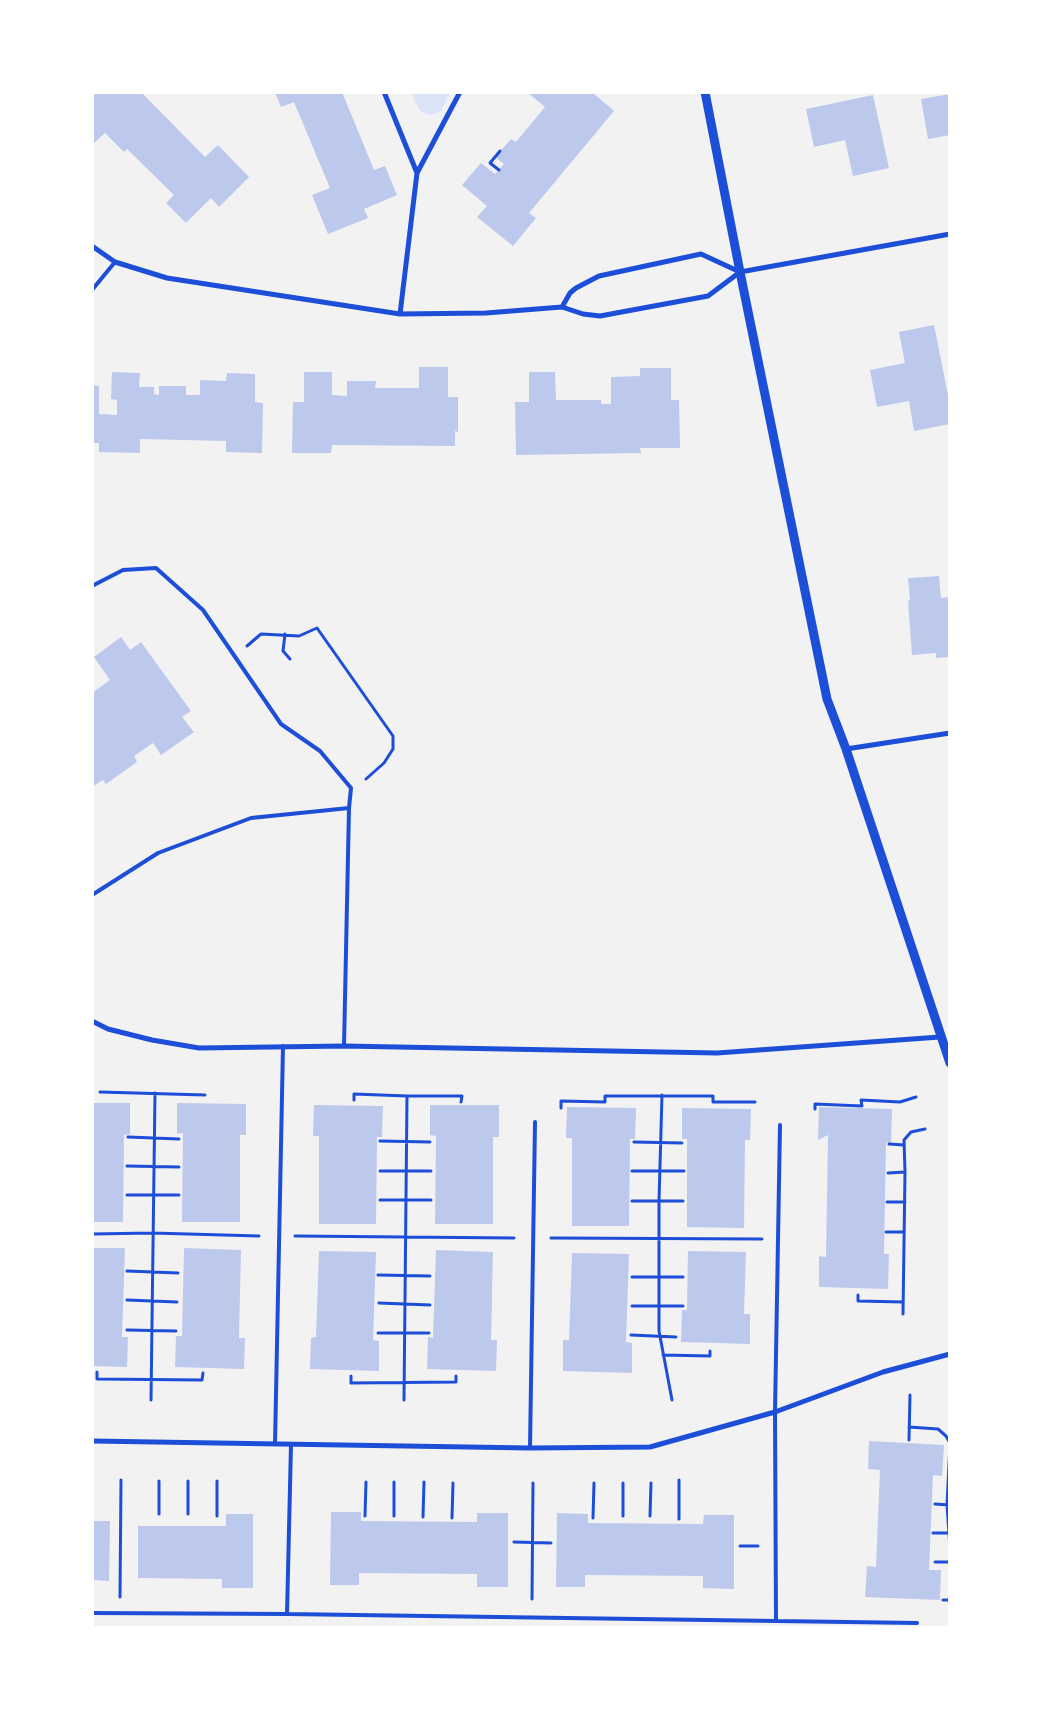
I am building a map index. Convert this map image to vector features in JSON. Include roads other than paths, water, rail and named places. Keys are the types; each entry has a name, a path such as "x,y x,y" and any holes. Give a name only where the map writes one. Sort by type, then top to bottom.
{"street":[{"path":"384,92 417,173"},
{"path":"400,314 417,173 460,92"},
{"path":"705,92 827,699 846,749 950,1063"},
{"path":"92,246 115,262 167,278 400,314 486,313 562,308 583,314 600,316 708,296 740,272 950,234"},
{"path":"562,308 570,293 599,276 701,254 740,272"},
{"path":"846,749 950,733"},
{"path":"92,1022 108,1029 152,1040 200,1048 344,1046 717,1053 940,1036"},
{"path":"92,1440 530,1448 650,1447 775,1412 883,1372 950,1354"}],"lane":[{"path":"92,290 115,262"},
{"path":"92,586 124,570 156,568 203,610 281,724 320,751 351,788 344,1046"},
{"path":"92,895 158,853 251,818 349,808"},
{"path":"275,1444 282,1046"},
{"path":"530,1448 535,1122"},
{"path":"776,1621 775,1412 780,1125"},
{"path":"287,1614 291,1445"},
{"path":"92,1613 917,1623"}]}
